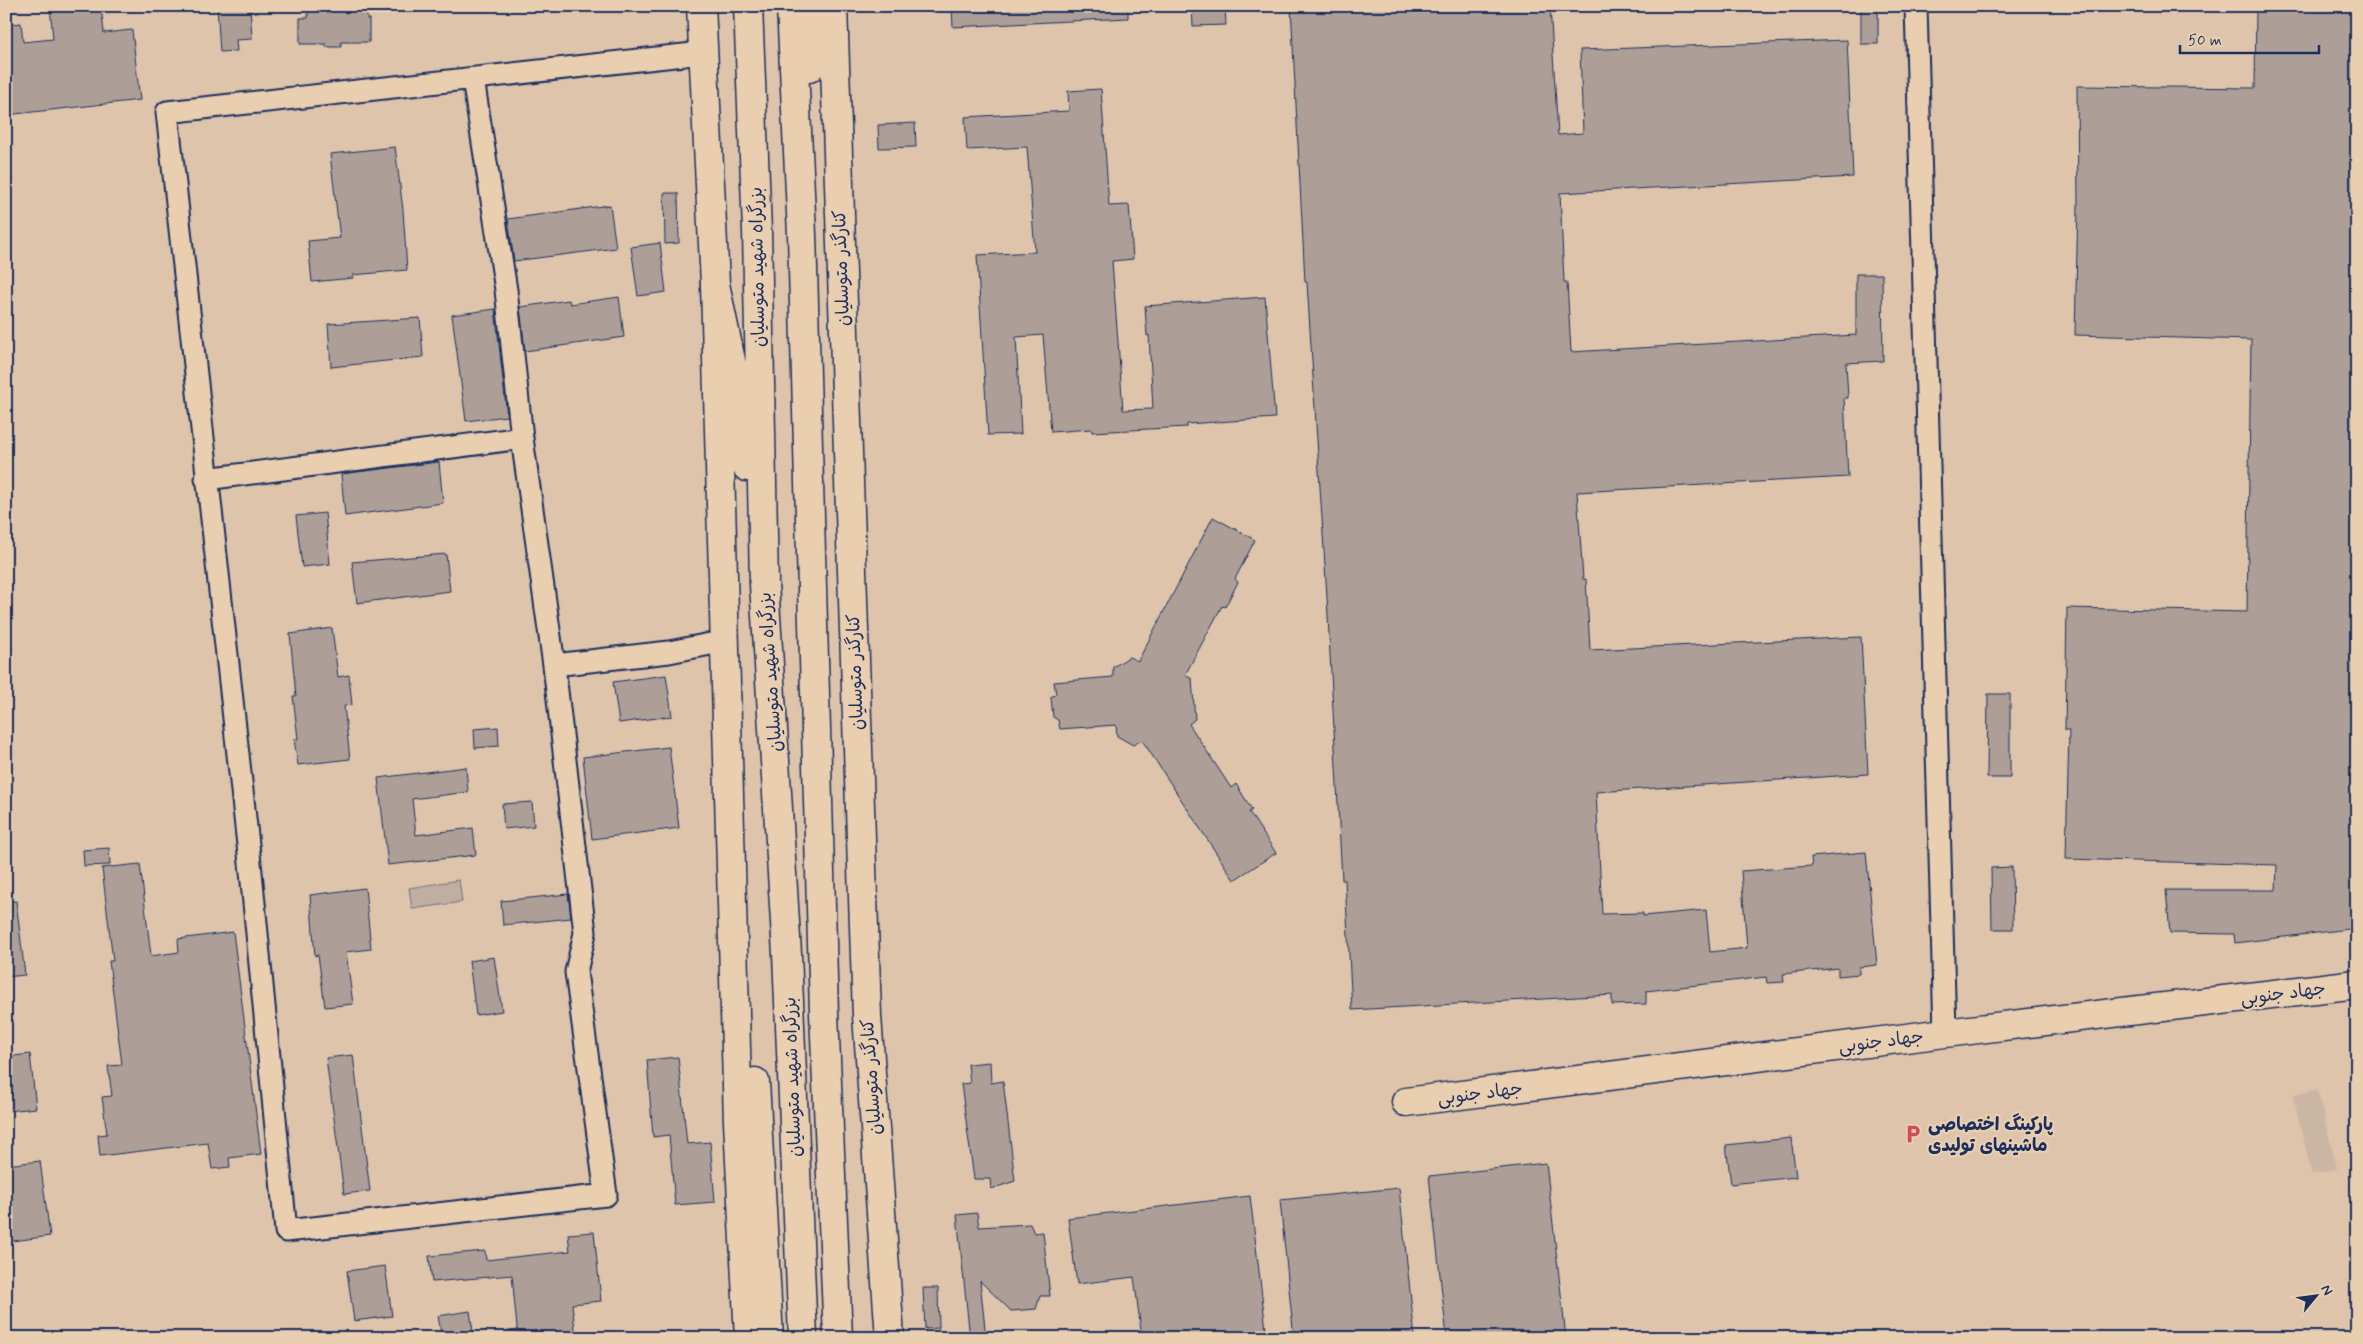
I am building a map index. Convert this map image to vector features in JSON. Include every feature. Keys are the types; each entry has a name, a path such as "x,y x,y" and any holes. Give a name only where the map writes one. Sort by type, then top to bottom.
{"main road":[{"path":"701,6 715,284 738,1122 749,1338"},
{"name":"بزرگراه شهید متوسلیان","path":"748,6 757,231 764,584 787,954 803,1338"},
{"name":"بزرگراه شهید متوسلیان","path":"791,6 802,234 824,1003 838,1338"},
{"path":"802,234 812,6"},
{"name":"کنارگذر متوسلیان","path":"833,6 868,1039 890,1338"},
{"path":"715,284 734,375 764,584"},
{"path":"729,820 746,919 769,1338"},
{"name":"جهاد جنوبی","path":"1406,1102 1945,1033 2357,984"},
{"path":"868,1039 868,1189 875,1338"}],"street":[{"path":"1916,6 1945,1033"},
{"path":"474,79 506,290 522,438 554,665 585,933 576,972 606,1195 286,1231 250,862 166,112 702,53"},
{"path":"206,479 522,438"},
{"path":"554,665 669,652 726,642"}],"shaded area":[{"path":"459,880 462,902 412,909 409,888"},
{"path":"2317,1089 2337,1169 2312,1175 2293,1096"}],"building":[{"path":"50,6 101,6 104,33 132,30 140,100 6,115 6,25 21,23 23,42 53,39"},
{"path":"217,6 250,6 252,39 236,40 237,51 220,52"},
{"path":"1128,6 1128,18 953,27 952,7"},
{"path":"1192,6 1225,6 1226,25 1193,26"},
{"path":"1291,6 1550,6 1558,135 1583,133 1580,50 1847,40 1853,177 1560,193 1564,282 1567,282 1571,352 1856,335 1856,274 1882,274 1883,361 1846,363 1848,398 1844,398 1848,477 1577,492 1583,579 1586,579 1590,650 1861,637 1868,774 1596,792 1602,914 1643,913 1643,916 1706,910 1710,952 1747,948 1741,871 1812,866 1811,857 1866,852 1877,965 1859,967 1859,974 1838,976 1838,968 1783,974 1784,982 1767,983 1766,977 1646,991 1646,1004 1612,1005 1612,995 1352,1010 1345,880 1342,880 1327,597 1307,282 1305,282"},
{"path":"1861,6 1878,6 1878,44 1861,44"},
{"path":"2256,6 2357,6 2357,928 2235,943 2234,934 2170,933 2166,890 2276,890 2277,865 2066,859 2069,730 2065,730 2067,608 2247,612 2251,340 2075,335 2078,206 2077,86 2255,88"},
{"path":"357,8 357,11 367,11 369,42 341,42 341,47 326,47 326,44 300,44 300,18 308,18 308,10"},
{"path":"1101,89 1109,206 1129,205 1133,259 1112,261 1123,410 1153,409 1149,335 1147,336 1145,306 1265,297 1275,418 1187,424 1187,427 1092,432 1091,429 1051,432 1043,335 1016,337 1021,434 988,435 977,255 1035,252 1027,147 967,150 965,117 1069,111 1068,91"},
{"path":"915,123 916,147 879,148 878,125"},
{"path":"395,147 403,210 407,270 353,275 353,278 312,282 308,241 340,238 330,154"},
{"path":"664,193 678,193 679,243 665,244"},
{"path":"610,205 616,248 514,261 508,219"},
{"path":"660,243 666,292 638,296 631,247"},
{"path":"619,297 624,337 525,351 520,307 569,300 570,304"},
{"path":"495,309 507,416 466,421 452,315"},
{"path":"420,318 423,357 331,367 328,324"},
{"path":"439,462 443,503 345,516 341,474"},
{"path":"325,513 330,564 302,567 296,516"},
{"path":"1213,517 1255,540 1235,579 1238,582 1225,607 1222,606 1185,675 1192,679 1195,719 1189,724 1231,788 1236,784 1252,810 1249,812 1276,853 1234,880 1142,740 1133,745 1117,736 1116,725 1060,729 1058,720 1053,717 1051,697 1056,694 1054,682 1113,677 1113,667 1129,657 1138,661"},
{"path":"446,554 450,591 357,603 352,562"},
{"path":"332,628 338,677 349,675 352,705 344,706 350,759 298,765 294,739 298,739 293,696 296,696 290,634"},
{"path":"666,675 672,716 619,723 613,682"},
{"path":"1988,694 2010,694 2010,778 1987,778"},
{"path":"498,727 499,746 475,748 474,729"},
{"path":"669,747 679,828 592,839 583,757"},
{"path":"466,767 468,792 412,799 416,835 473,828 476,855 388,865 378,778"},
{"path":"532,802 534,826 504,829 502,804"},
{"path":"109,848 110,865 84,866 83,850"},
{"path":"140,864 151,956 179,952 178,939 233,932 261,1154 229,1158 230,1167 212,1169 208,1143 100,1156 98,1135 107,1134 102,1097 112,1096 108,1066 122,1065 109,961 113,961 102,868"},
{"path":"2012,867 2013,929 1992,929 1991,868"},
{"path":"365,888 371,949 346,952 353,1004 325,1007 318,955 315,956 310,895"},
{"path":"568,894 571,918 503,925 501,901"},
{"path":"16,901 25,975 6,977 6,902"},
{"path":"494,957 502,1011 476,1015 469,961"},
{"path":"30,1054 36,1108 6,1111 6,1057"},
{"path":"353,1055 370,1191 344,1194 326,1058"},
{"path":"678,1057 687,1144 710,1142 715,1202 675,1205 669,1135 653,1137 647,1060"},
{"path":"990,1062 991,1083 1003,1081 1015,1181 991,1189 990,1179 974,1179 961,1084 970,1083 968,1064"},
{"path":"1791,1138 1796,1177 1731,1184 1726,1145"},
{"path":"40,1161 50,1236 6,1242 6,1165"},
{"path":"1546,1163 1566,1338 1447,1338 1429,1176"},
{"path":"1399,1188 1415,1338 1294,1338 1280,1200"},
{"path":"1250,1196 1267,1338 1142,1338 1134,1277 1077,1284 1068,1218"},
{"path":"977,1213 979,1227 1030,1224 1034,1233 1043,1232 1050,1296 1040,1296 1036,1309 1011,1311 980,1281 986,1338 970,1338 957,1215"},
{"path":"594,1232 601,1301 572,1304 576,1338 518,1338 512,1275 432,1282 429,1256 485,1251 486,1260 570,1251 568,1234"},
{"path":"385,1266 392,1316 354,1321 347,1271"},
{"path":"923,1288 938,1288 939,1328 925,1329"},
{"path":"470,1311 474,1338 442,1338 438,1316"}],"place":[{"name":"پارکینگ اختصاصی ماشینهای تولیدی","path":"1913,1134"}]}
